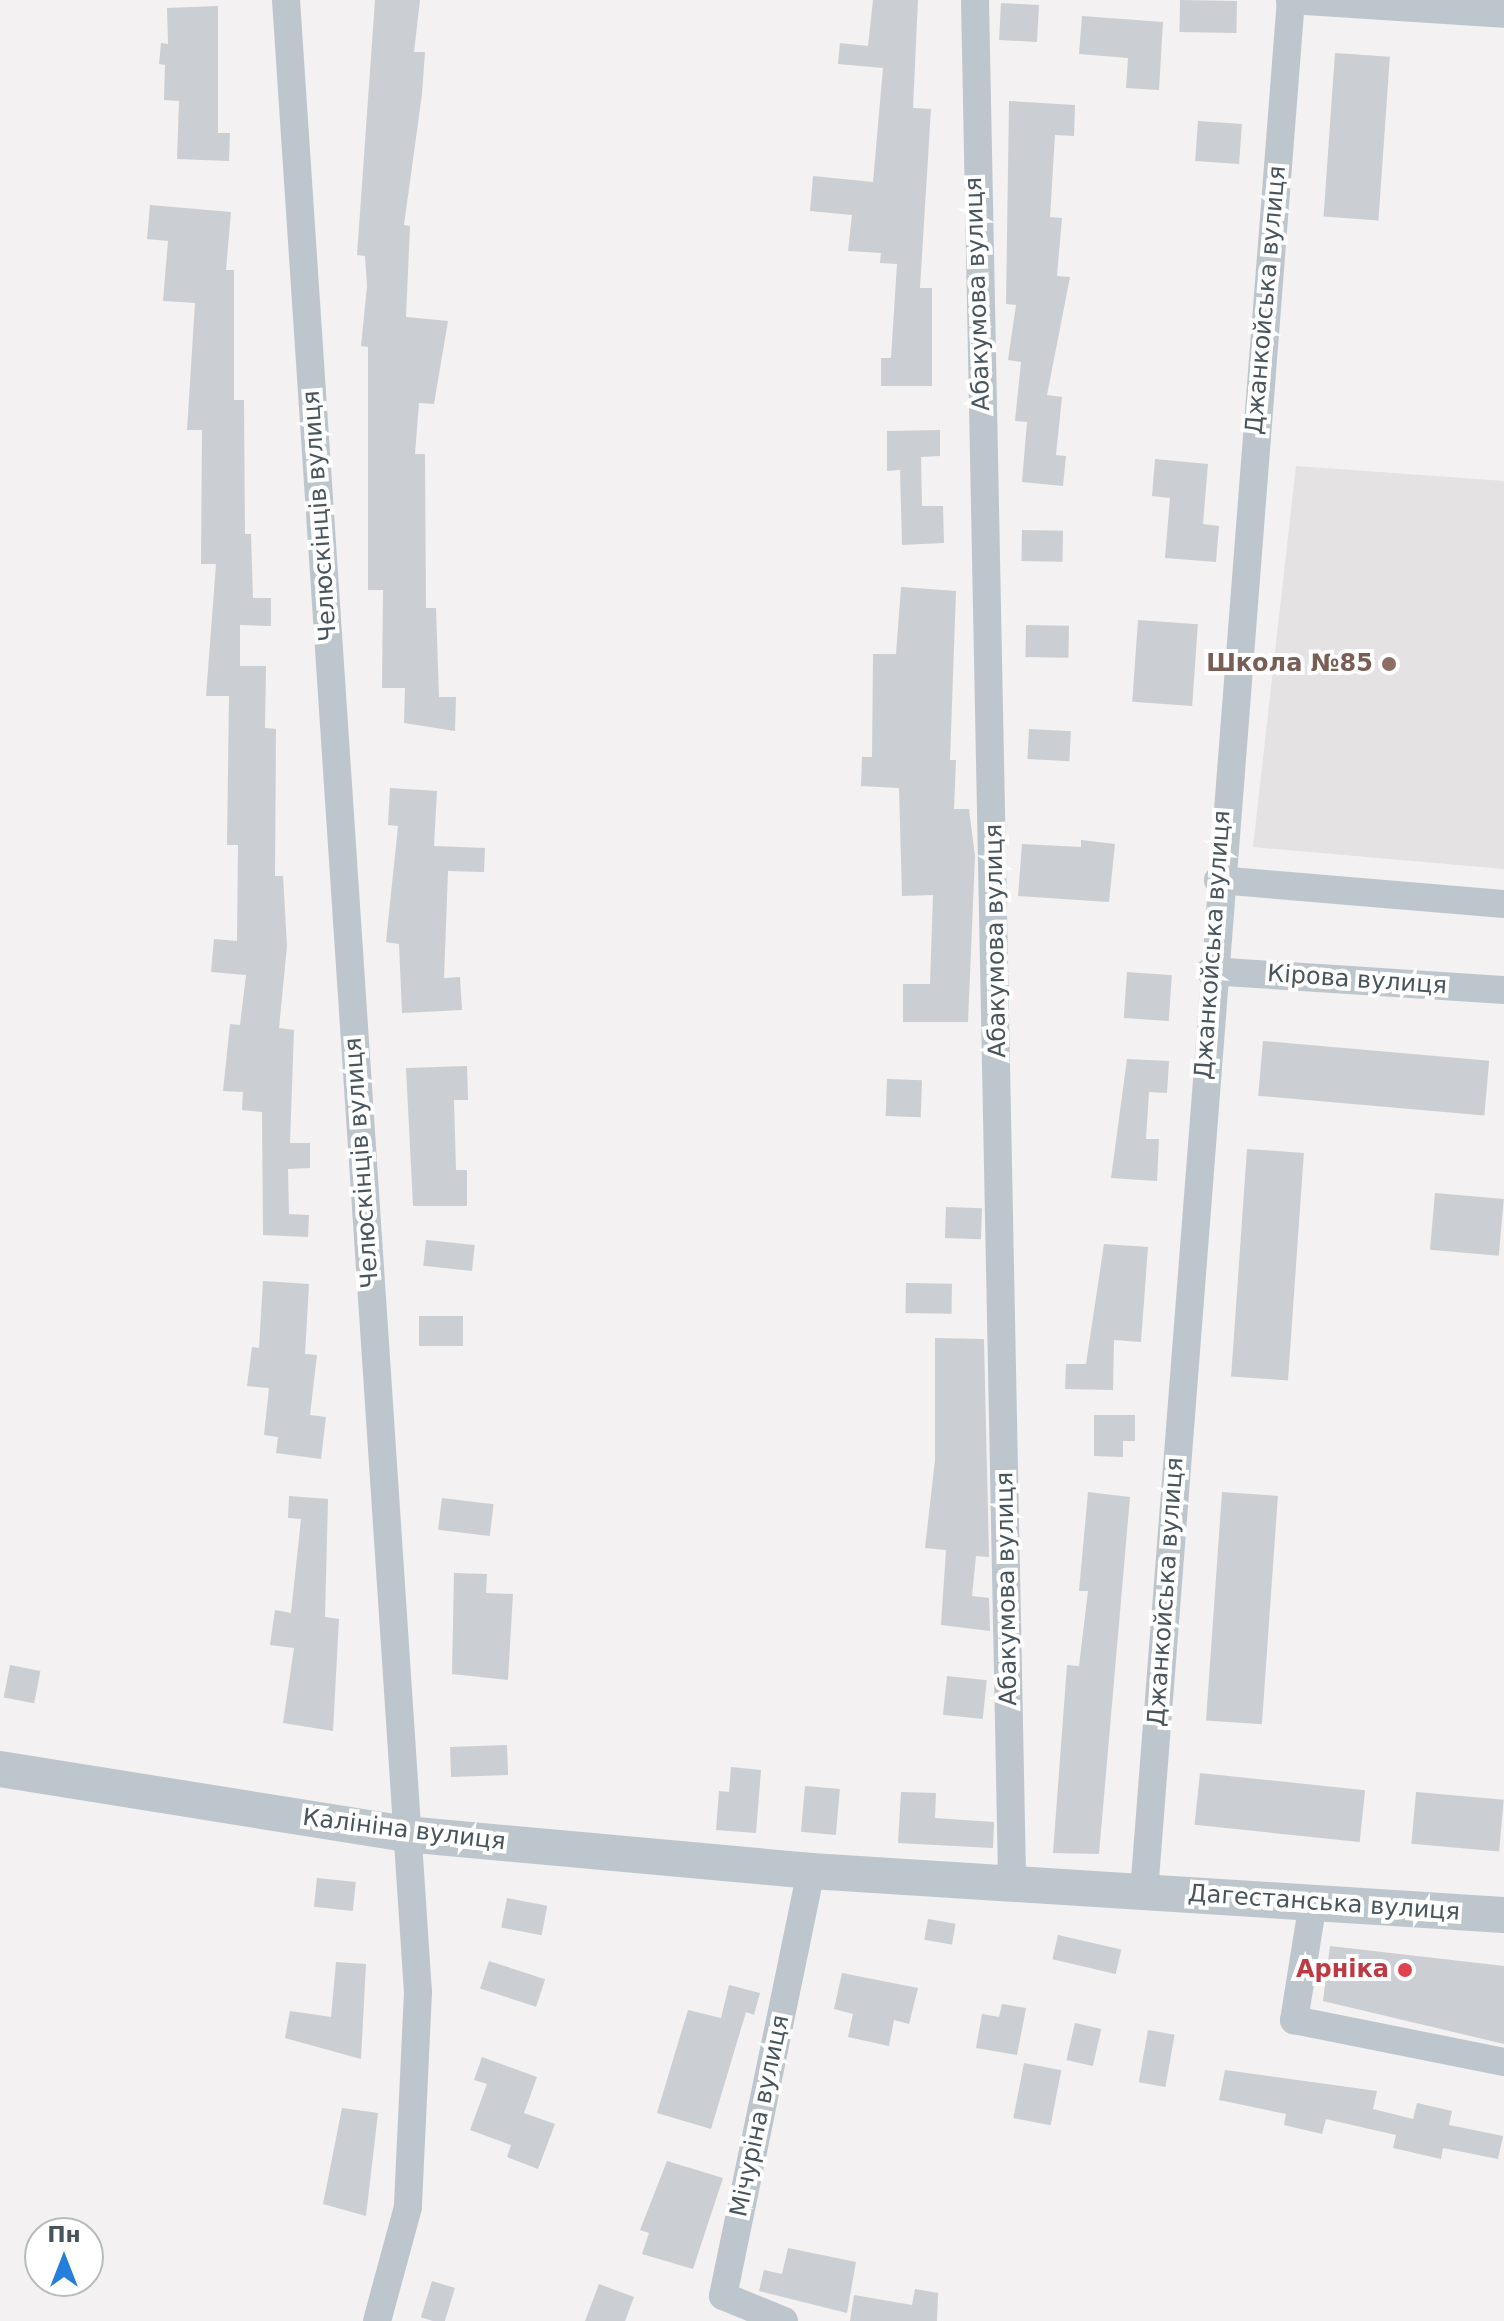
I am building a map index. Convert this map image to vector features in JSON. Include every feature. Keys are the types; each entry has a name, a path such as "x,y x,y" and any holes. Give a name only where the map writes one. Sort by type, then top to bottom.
{"street":[{"name":"Челюскінців вулиця","path":"286,0 405,1834 418,2093 408,2207 377,2321"},
{"name":"Абакумова вулиця","path":"975,0 1012,1884"},
{"path":"1291,0 1504,14"},
{"name":"Джанкойська вулиця","path":"1144,1892 1210,971 1291,0"},
{"path":"1218,880 1504,904"},
{"name":"Кірова вулиця","path":"1210,971 1504,990"},
{"name":"Калініна вулиця","path":"0,1769 405,1834 811,1871 1012,1884"},
{"name":"Мічуріна вулиця","path":"784,2321 723,2296 811,1871"},
{"name":"Дагестанська вулиця","path":"1012,1884 1504,1915"},
{"path":"1313,1902 1294,2020 1504,2062"}],"shaded area":[{"name":"Школа №85","path":"1296,466 1504,481 1504,869 1253,847"}],"building":[{"path":"375,0 420,0 414,52 425,52 404,225 410,226 406,317 448,321 434,404 419,403 415,454 425,454 426,608 436,608 439,697 456,697 455,731 404,723 405,688 382,688 383,590 368,590 368,347 361,346 367,286 365,256 357,255"},
{"path":"873,0 918,0 913,108 931,109 920,288 932,288 932,386 881,386 881,358 891,358 897,264 880,263 881,253 848,251 852,215 810,211 813,176 873,182 883,68 838,64 840,43 868,46"},
{"path":"1180,0 1237,1 1236,33 1179,32"},
{"path":"1001,3 1039,5 1037,42 999,40"},
{"path":"218,6 218,133 230,133 229,161 177,159 179,101 164,100 165,65 159,64 161,43 168,44 167,8"},
{"path":"1082,16 1163,22 1159,90 1126,88 1128,58 1079,54"},
{"path":"1335,53 1390,57 1378,220 1324,217"},
{"path":"1009,101 1075,105 1074,136 1055,135 1050,217 1062,218 1057,276 1070,277 1047,395 1062,397 1056,455 1066,456 1063,486 1022,482 1027,422 1015,421 1021,362 1008,360 1016,305 1006,304"},
{"path":"1198,121 1242,124 1239,164 1195,161"},
{"path":"150,205 231,212 226,270 234,270 234,400 244,400 245,534 251,534 253,598 271,598 271,626 240,625 240,666 266,666 265,728 276,729 275,876 283,876 287,946 279,1028 294,1030 290,1143 310,1143 310,1168 288,1169 289,1214 309,1215 308,1237 263,1235 262,1112 242,1110 243,1092 223,1091 230,1024 240,1025 246,975 211,972 214,939 237,941 238,845 227,845 229,696 206,696 216,564 201,564 202,430 187,430 195,303 163,301 168,241 147,239"},
{"path":"940,430 940,456 921,457 922,506 943,506 944,543 902,545 900,470 887,471 887,431"},
{"path":"1155,459 1208,464 1203,524 1219,526 1216,562 1165,558 1170,498 1152,496"},
{"path":"1022,530 1063,531 1062,562 1021,561"},
{"path":"901,587 956,591 950,760 956,760 954,809 969,809 975,856 968,1022 903,1022 903,984 930,984 933,895 902,896 899,788 861,786 862,757 872,757 873,654 896,654"},
{"path":"1138,620 1198,624 1192,706 1132,702"},
{"path":"1026,625 1069,626 1068,658 1025,657"},
{"path":"1029,729 1071,731 1069,761 1027,759"},
{"path":"390,788 437,791 434,846 485,848 484,872 448,871 444,978 460,977 462,1010 402,1013 399,944 386,942 398,826 388,825"},
{"path":"1081,840 1115,844 1109,902 1018,896 1022,844 1081,847"},
{"path":"1127,972 1172,975 1169,1021 1124,1018"},
{"path":"1263,1041 1489,1061 1484,1116 1258,1096"},
{"path":"1127,1059 1169,1061 1167,1093 1149,1092 1146,1139 1159,1139 1157,1181 1111,1178"},
{"path":"467,1066 468,1100 454,1100 456,1170 467,1170 467,1206 413,1206 406,1068"},
{"path":"887,1079 922,1080 921,1117 886,1116"},
{"path":"1247,1149 1304,1153 1288,1380 1231,1376"},
{"path":"1435,1193 1504,1199 1499,1256 1430,1250"},
{"path":"946,1207 982,1208 981,1239 945,1238"},
{"path":"426,1240 475,1245 472,1271 423,1266"},
{"path":"1104,1244 1148,1247 1141,1342 1114,1340 1113,1390 1065,1389 1066,1364 1086,1364"},
{"path":"263,1281 309,1284 305,1354 317,1355 310,1415 326,1417 321,1459 276,1453 278,1437 264,1435 269,1388 247,1386 252,1347 259,1348"},
{"path":"906,1283 952,1284 951,1314 905,1313"},
{"path":"419,1316 463,1316 463,1346 419,1346"},
{"path":"935,1338 984,1339 989,1557 976,1556 972,1596 989,1598 990,1631 941,1625 946,1550 925,1548 935,1460"},
{"path":"1094,1415 1135,1415 1135,1441 1123,1441 1123,1457 1094,1456"},
{"path":"1088,1492 1130,1497 1099,1854 1053,1853 1067,1665 1079,1666 1088,1591 1079,1591"},
{"path":"1222,1492 1278,1496 1262,1724 1206,1720"},
{"path":"289,1496 328,1499 325,1617 339,1619 333,1731 283,1723 294,1648 270,1645 275,1610 291,1613 301,1519 288,1518"},
{"path":"442,1498 494,1504 490,1536 438,1530"},
{"path":"454,1573 487,1574 486,1593 513,1594 508,1680 452,1674"},
{"path":"10,1665 40,1671 34,1703 4,1697"},
{"path":"947,1676 987,1680 983,1719 943,1715"},
{"path":"507,1745 508,1775 451,1777 450,1747"},
{"path":"731,1767 761,1770 756,1833 716,1830 719,1791 729,1792"},
{"path":"1200,1773 1365,1790 1360,1842 1195,1825"},
{"path":"805,1786 840,1789 836,1835 801,1832"},
{"path":"901,1792 936,1793 935,1818 994,1822 993,1848 898,1843"},
{"path":"1416,1792 1504,1800 1499,1851 1411,1844"},
{"path":"317,1878 356,1882 353,1911 314,1907"},
{"path":"507,1898 547,1906 542,1935 501,1927"},
{"path":"928,1919 956,1924 952,1945 924,1940"},
{"path":"1058,1935 1121,1950 1116,1974 1052,1959"},
{"path":"1330,1946 1504,1966 1504,2044 1323,2001"},
{"path":"489,1961 545,1979 536,2007 480,1989"},
{"path":"336,1962 366,1964 361,2059 285,2038 290,2011 331,2017"},
{"path":"842,1973 918,1988 909,2024 894,2020 889,2046 848,2037 853,2014 834,2009"},
{"path":"729,1985 760,1993 754,2015 746,2012 711,2129 657,2113 688,2010 721,2018"},
{"path":"1002,2004 1026,2008 1017,2055 976,2048 982,2014 999,2017"},
{"path":"1075,2023 1101,2029 1093,2066 1066,2060"},
{"path":"1148,2030 1175,2035 1165,2087 1139,2082"},
{"path":"482,2057 537,2077 524,2113 555,2124 538,2169 507,2157 511,2145 470,2130 487,2084 474,2080"},
{"path":"1024,2063 1061,2070 1051,2125 1013,2118"},
{"path":"1225,2070 1377,2091 1373,2109 1413,2119 1417,2103 1452,2111 1449,2125 1503,2136 1498,2159 1443,2148 1441,2159 1393,2148 1396,2135 1326,2119 1322,2134 1284,2125 1286,2114 1219,2100"},
{"path":"342,2108 378,2113 366,2216 323,2204"},
{"path":"667,2161 723,2178 693,2269 642,2254 649,2233 640,2230"},
{"path":"788,2248 856,2262 847,2313 759,2291 764,2270 782,2274"},
{"path":"432,2281 455,2288 445,2321 421,2317"},
{"path":"599,2284 634,2297 625,2321 585,2321"},
{"path":"915,2289 938,2293 937,2321 850,2321 854,2295 912,2305"}],"place":[{"name":"Школа №85","path":"1389,664"},
{"name":"Арніка","path":"1405,1970"}]}
